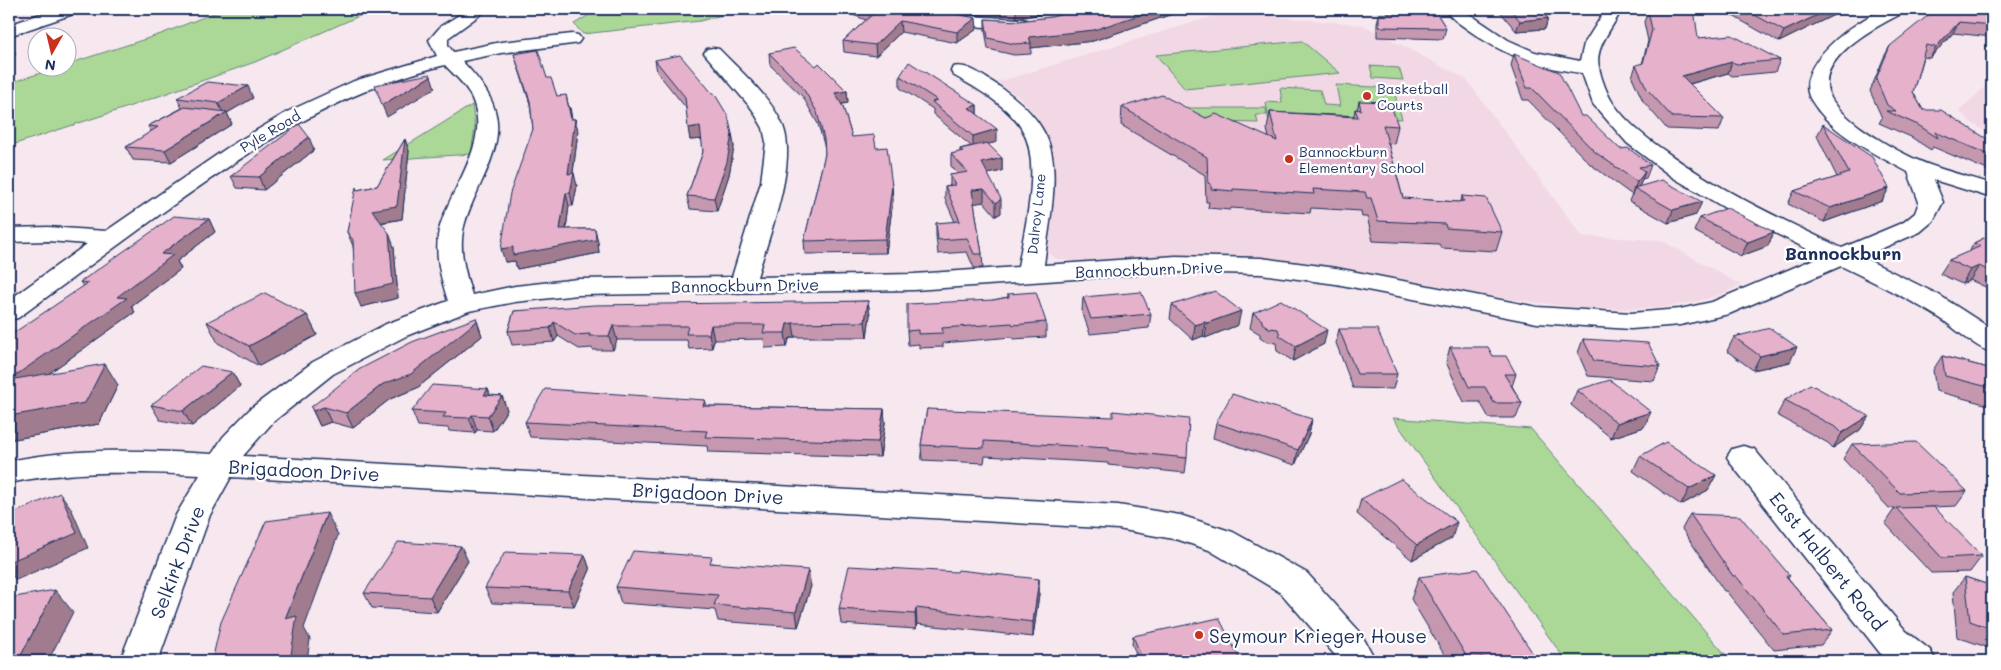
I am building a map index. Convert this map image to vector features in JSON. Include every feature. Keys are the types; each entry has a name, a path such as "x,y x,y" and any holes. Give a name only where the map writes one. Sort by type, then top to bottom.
{"street":[{"path":"462,306 451,266 451,232 459,204 484,150 488,119 476,88 441,50 438,40 443,32 480,9"},
{"path":"914,9 968,21 1018,25 1038,23"},
{"path":"1453,9 1485,35 1530,59 1558,65 1589,68"},
{"path":"1614,9 1592,48 1589,68 1593,87 1604,107 1624,129 1682,174 1723,198 1929,300 1982,334 1992,344"},
{"path":"1897,9 1851,35 1829,57 1816,86 1820,100 1842,123 1857,135 1918,168 1992,191"},
{"path":"9,31 67,10"},
{"name":"Pyle Road","path":"9,312 252,140 297,114 372,82 450,58 523,44 572,39"},
{"path":"713,53 757,101 774,128 777,146 775,173 742,285"},
{"name":"Dalroy Lane","path":"960,71 979,82 1012,107 1028,123 1037,140 1042,169 1030,274"},
{"name":"Bannockburn Drive","path":"221,465 234,444 262,415 323,368 396,330 462,306 514,294 578,287 914,282 1176,264 1261,266 1336,276 1537,315 1632,321 1680,317 1720,308 1912,227 1925,216 1931,202 1918,168"},
{"path":"9,235 48,234 110,239"},
{"name":"East Halbert Road","path":"1743,457 1893,642 1916,661"},
{"name":"Brigadoon Drive","path":"9,472 38,466 107,461 221,465 1118,518 1180,528 1221,541 1294,583 1347,643 1357,661"},
{"name":"Selkirk Drive","path":"139,661 192,516 221,465"}],"shaded area":[{"name":"Bannockburn Elementary School","path":"1227,12 1363,25 1466,79 1582,236 1661,240 1741,285 1720,295 1660,308 1590,309 1507,299 1326,265 1282,259 1194,255 1075,261 1057,259 1050,255 1048,250 1052,222 1053,151 1044,129 1034,113 1020,98 998,82"},
{"path":"1992,80 1992,136 1972,123 1959,111"}],"green space":[{"path":"224,9 375,9 255,62 15,144 9,133 9,83 28,77 78,78 78,61 161,34"},
{"path":"599,9 744,9 700,21 583,34 574,24"},
{"path":"1302,41 1340,73 1185,89 1156,55"},
{"path":"1370,66 1399,68 1403,80 1373,78"},
{"path":"1336,85 1393,88 1402,119 1343,115 1270,130 1266,102 1282,103 1280,88 1320,90 1324,105 1340,106"},
{"path":"472,105 475,127 471,154 383,160"},
{"path":"1168,108 1266,108 1267,115 1256,115 1258,123 1220,122"},
{"path":"1393,418 1531,429 1731,661 1566,661"}],"building":[{"path":"864,9 930,9 976,18 957,32 900,21 875,45 843,41 874,13"},
{"path":"1086,9 1157,9 1094,30 1029,37 1031,43 1014,44 988,38 985,19 1018,21 1051,17"},
{"path":"1412,9 1434,9 1446,28 1379,27 1379,14 1413,11"},
{"path":"1510,9 1537,9 1548,18 1520,21"},
{"path":"1650,9 1694,9 1698,38 1732,35 1780,60 1737,64 1732,62 1682,76 1724,118 1672,117 1647,89 1636,65 1643,63 1652,30 1648,11"},
{"path":"1744,9 1830,9 1784,31"},
{"path":"1936,9 1992,9 1992,13 1985,13 1992,20 1992,25 1959,22 1936,47 1926,45 1913,92 1923,110 1941,110 1992,142 1992,156 1935,132 1938,138 1918,125 1886,111 1896,111 1887,105 1876,79 1890,46"},
{"path":"794,48 816,66 819,63 847,91 835,93 843,107 852,137 874,135 876,148 887,147 892,186 885,239 804,241 825,154 824,139 817,112 801,85 769,53"},
{"path":"538,50 547,78 551,78 557,96 566,95 571,119 575,119 568,174 574,173 570,193 566,193 560,229 595,229 596,240 513,255 513,247 501,249 510,193 533,129 530,101 514,54"},
{"path":"1514,54 1559,72 1581,116 1586,116 1620,149 1628,148 1651,165 1639,167 1645,172 1637,182 1595,152 1532,88 1527,88"},
{"path":"680,55 714,93 728,116 732,134 727,162 714,198 687,196 703,152 700,126 688,128 685,97 655,60"},
{"path":"909,62 977,105 969,108 997,129 973,136 932,102 937,100 900,76"},
{"path":"430,74 431,76 382,105 375,85"},
{"path":"207,82 248,86 218,103 177,98"},
{"path":"1162,95 1206,118 1216,114 1277,141 1270,112 1358,117 1355,109 1361,110 1359,101 1390,102 1398,126 1383,125 1403,198 1457,202 1464,201 1462,196 1486,198 1502,232 1446,228 1445,224 1378,221 1371,198 1367,198 1365,192 1313,189 1314,194 1211,189 1211,184 1208,183 1207,157 1122,107"},
{"path":"185,107 227,112 165,150 126,147 158,127 148,126"},
{"path":"299,124 309,137 259,177 231,176"},
{"path":"1823,124 1872,157 1889,188 1830,208 1794,191 1849,173"},
{"path":"405,139 397,206 372,210 389,233 393,284 355,293 353,240 347,232 356,187 357,190 377,186"},
{"path":"987,143 1002,158 982,163 1001,199 996,203 984,189 972,190 982,254 974,254 967,238 938,240 936,223 960,221 945,186 955,185 950,175 968,172 951,154 963,151 960,149"},
{"path":"1662,180 1702,202 1673,210 1634,188"},
{"path":"1727,208 1774,232 1748,242 1700,218"},
{"path":"174,216 209,219 161,254 173,255 117,297 127,298 9,380 9,336 88,283 80,282"},
{"path":"1992,234 1992,272 1979,266 1970,270 1949,260 1981,246 1974,243"},
{"path":"1215,291 1241,311 1207,323 1195,325 1172,305"},
{"path":"1036,292 1046,322 942,328 943,333 918,334 918,330 907,331 907,304 993,300 1009,297 1008,294"},
{"path":"1141,292 1151,314 1091,319 1083,297"},
{"path":"265,293 307,315 249,346 207,322"},
{"path":"1281,300 1327,330 1296,346 1280,336 1278,329 1269,328 1253,313"},
{"path":"868,301 865,322 793,323 787,324 785,333 763,333 765,325 711,325 709,334 686,334 688,326 613,326 609,336 589,336 590,334 575,335 554,322 550,328 508,331 514,311 594,305"},
{"path":"476,318 477,321 411,374 383,384 346,413 324,407 313,411 311,407 360,369 412,342"},
{"path":"1770,328 1797,347 1760,356 1734,337"},
{"path":"1339,329 1377,329 1397,374 1357,374"},
{"path":"1583,339 1648,343 1660,366 1594,361"},
{"path":"1450,347 1488,347 1493,356 1506,356 1516,374 1504,374 1522,403 1494,403 1485,387 1469,387"},
{"path":"1942,356 1992,369 1992,388 1945,376"},
{"path":"105,364 85,403 9,416 9,389 15,379"},
{"path":"201,366 232,372 183,411 151,405"},
{"path":"1610,380 1651,412 1617,423 1577,390"},
{"path":"1810,384 1869,416 1842,433 1837,428 1785,400"},
{"path":"432,385 488,389 484,395 502,396 488,416 472,415 469,418 443,417 446,413 412,411"},
{"path":"545,389 705,400 703,406 884,409 878,442 705,437 707,431 525,422"},
{"path":"1232,394 1312,419 1298,450 1216,423"},
{"path":"927,409 1113,417 1113,411 1189,419 1187,458 1109,450 1109,448 984,441 984,448 921,445"},
{"path":"1666,442 1716,475 1689,489 1640,456"},
{"path":"1916,442 1967,491 1900,493 1852,444"},
{"path":"1401,479 1457,522 1417,545 1361,499"},
{"path":"60,493 77,533 9,562 9,515"},
{"path":"1934,507 1982,556 1942,558 1896,508"},
{"path":"327,513 285,619 297,616 290,661 212,661 221,622 266,521"},
{"path":"1690,514 1740,516 1790,576 1786,576 1832,630 1784,635 1736,576 1733,576"},
{"path":"398,542 461,546 430,597 364,593"},
{"path":"633,551 712,557 710,563 808,570 796,612 714,605 718,595 616,587"},
{"path":"505,552 585,555 568,591 485,588"},
{"path":"849,566 957,572 958,570 1039,579 1033,622 916,608 915,614 839,609"},
{"path":"1477,569 1538,661 1484,661 1482,657 1468,659 1419,577"},
{"path":"1965,577 1992,586 1992,629 1970,621"},
{"path":"55,590 18,661 9,661 9,598"},
{"name":"Seymour Krieger House","path":"1219,618 1241,661 1143,661 1133,636"}],"place":[{"name":"Basketball Courts","path":"1367,96"},
{"name":"Bannockburn Elementary School","path":"1289,159"},
{"name":"Seymour Krieger House","path":"1199,635"}],"district":[{"name":"Bannockburn","path":"1843,253"}]}
